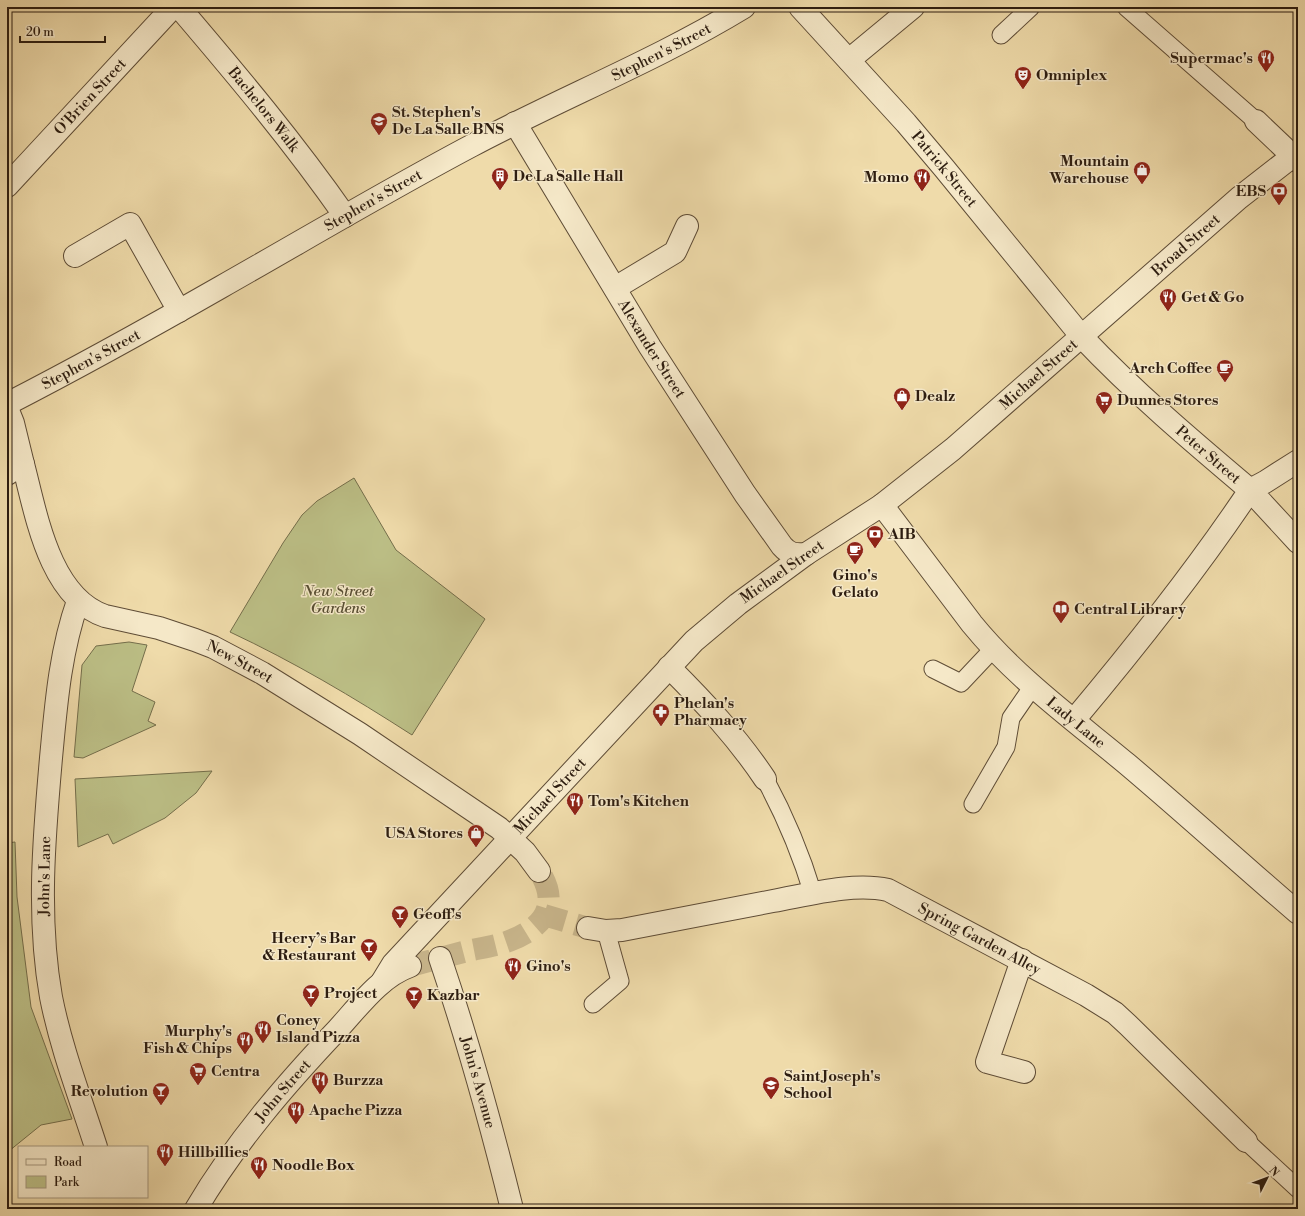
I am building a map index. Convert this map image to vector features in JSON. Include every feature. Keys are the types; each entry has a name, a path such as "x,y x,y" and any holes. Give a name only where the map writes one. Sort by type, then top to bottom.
{"street":[{"name":"O'Brien Street","path":"7,186 173,7"},
{"name":"Bachelors Walk","path":"179,7 272,118 345,216"},
{"name":"Stephen's Street","path":"7,404 179,311 425,171 515,123 682,43 744,7"},
{"name":"Patrick Street","path":"800,7 944,168 1082,337"},
{"path":"849,60 913,7"},
{"path":"1256,121 1296,156"},
{"name":"Alexander Street","path":"515,123 699,423 775,537 788,552 798,555 806,554"},
{"name":"Broad Street","path":"1082,337 1239,198 1296,156"},
{"path":"74,256 130,224 179,311"},
{"path":"615,288 675,252 687,226"},
{"name":"Peter Street","path":"1082,337 1105,362 1153,407 1250,490 1298,542"},
{"name":"Michael Street","path":"511,838 694,641 726,613 770,580 806,554 882,505 953,450 1082,337"},
{"name":"New Street","path":"7,408 13,423 15,469 47,548 64,582 78,601 98,613 112,618 159,628 178,634 213,647 243,662 292,690 354,730 475,811 511,838"},
{"path":"1074,720 1159,617 1222,532 1250,490 1298,461"},
{"name":"Lady Lane","path":"882,505 972,624 993,649 1033,686 1141,776 1298,914"},
{"name":"John's Lane","path":"78,601 64,652 57,701 44,851 43,915 47,968 56,1022 63,1048 96,1146"},
{"path":"669,667 732,734 753,760 765,779"},
{"path":"511,838 525,852 539,871"},
{"name":"John Street","path":"196,1209 230,1155 253,1125 316,1052 382,982 393,964 511,838"},
{"name":"Spring Garden Alley","path":"597,929 622,930 813,894 860,887 872,887 888,890 1022,960 1086,995 1115,1013 1246,1141"},
{"name":"John's Avenue","path":"440,958 487,1110 512,1209"},
{"path":"1022,960 987,1062 1024,1072"},
{"name":"John Street","path":"382,982 401,969 410,966"}],"lane":[{"path":"1001,35 1031,7"},
{"path":"1126,7 1256,121"},
{"path":"932,669 961,683 993,649"},
{"path":"973,804 1006,747 1011,718 1033,686"},
{"path":"765,779 777,800 799,850 813,894"},
{"path":"593,1004 620,981 597,929"},
{"name":"Spring Garden Alley","path":"1246,1141 1298,1189"}],"green space":[{"name":"New Street Gardens","path":"354,478 396,550 485,619 412,735 323,680 230,632 283,543 302,515 317,501"},
{"path":"129,642 147,645 132,691 155,702 148,721 156,725 83,758 74,757 82,665 96,646"},
{"path":"212,771 196,793 165,818 113,844 108,834 78,847 75,779"},
{"path":"15,842 17,897 31,1007 72,1119 41,1125 9,1151 7,1149 7,843"}],"tunnel":[{"path":"410,966 504,943 521,936 531,929 545,914 548,905 548,894 545,883 539,871"},
{"path":"544,915 588,928"}],"place":[{"name":"Supermac's","path":"1266,73"},
{"name":"Omniplex","path":"1023,90"},
{"name":"St. Stephen's De La Salle BNS","path":"379,136"},
{"name":"Mountain Warehouse","path":"1142,185"},
{"name":"De La Salle Hall","path":"500,191"},
{"name":"Momo","path":"922,192"},
{"name":"EBS","path":"1279,206"},
{"name":"Get & Go","path":"1168,312"},
{"name":"Arch Coffee","path":"1225,383"},
{"name":"Dealz","path":"902,411"},
{"name":"Dunnes Stores","path":"1104,415"},
{"name":"AIB","path":"875,549"},
{"name":"Gino's Gelato","path":"855,565"},
{"name":"Central Library","path":"1061,624"},
{"name":"Phelan's Pharmacy","path":"661,727"},
{"name":"Tom's Kitchen","path":"575,816"},
{"name":"USA Stores","path":"476,848"},
{"name":"Geoff's","path":"400,929"},
{"name":"Heery’s Bar & Restaurant","path":"369,962"},
{"name":"Gino's","path":"513,981"},
{"name":"Project","path":"311,1008"},
{"name":"Kazbar","path":"414,1010"},
{"name":"Coney Island Pizza","path":"263,1044"},
{"name":"Murphy's Fish & Chips","path":"245,1055"},
{"name":"Centra","path":"198,1086"},
{"name":"Burzza","path":"320,1095"},
{"name":"Saint Joseph's School","path":"771,1100"},
{"name":"Revolution","path":"161,1106"},
{"name":"Apache Pizza","path":"296,1125"},
{"name":"Hillbillies","path":"165,1167"},
{"name":"Noodle Box","path":"259,1180"}]}
